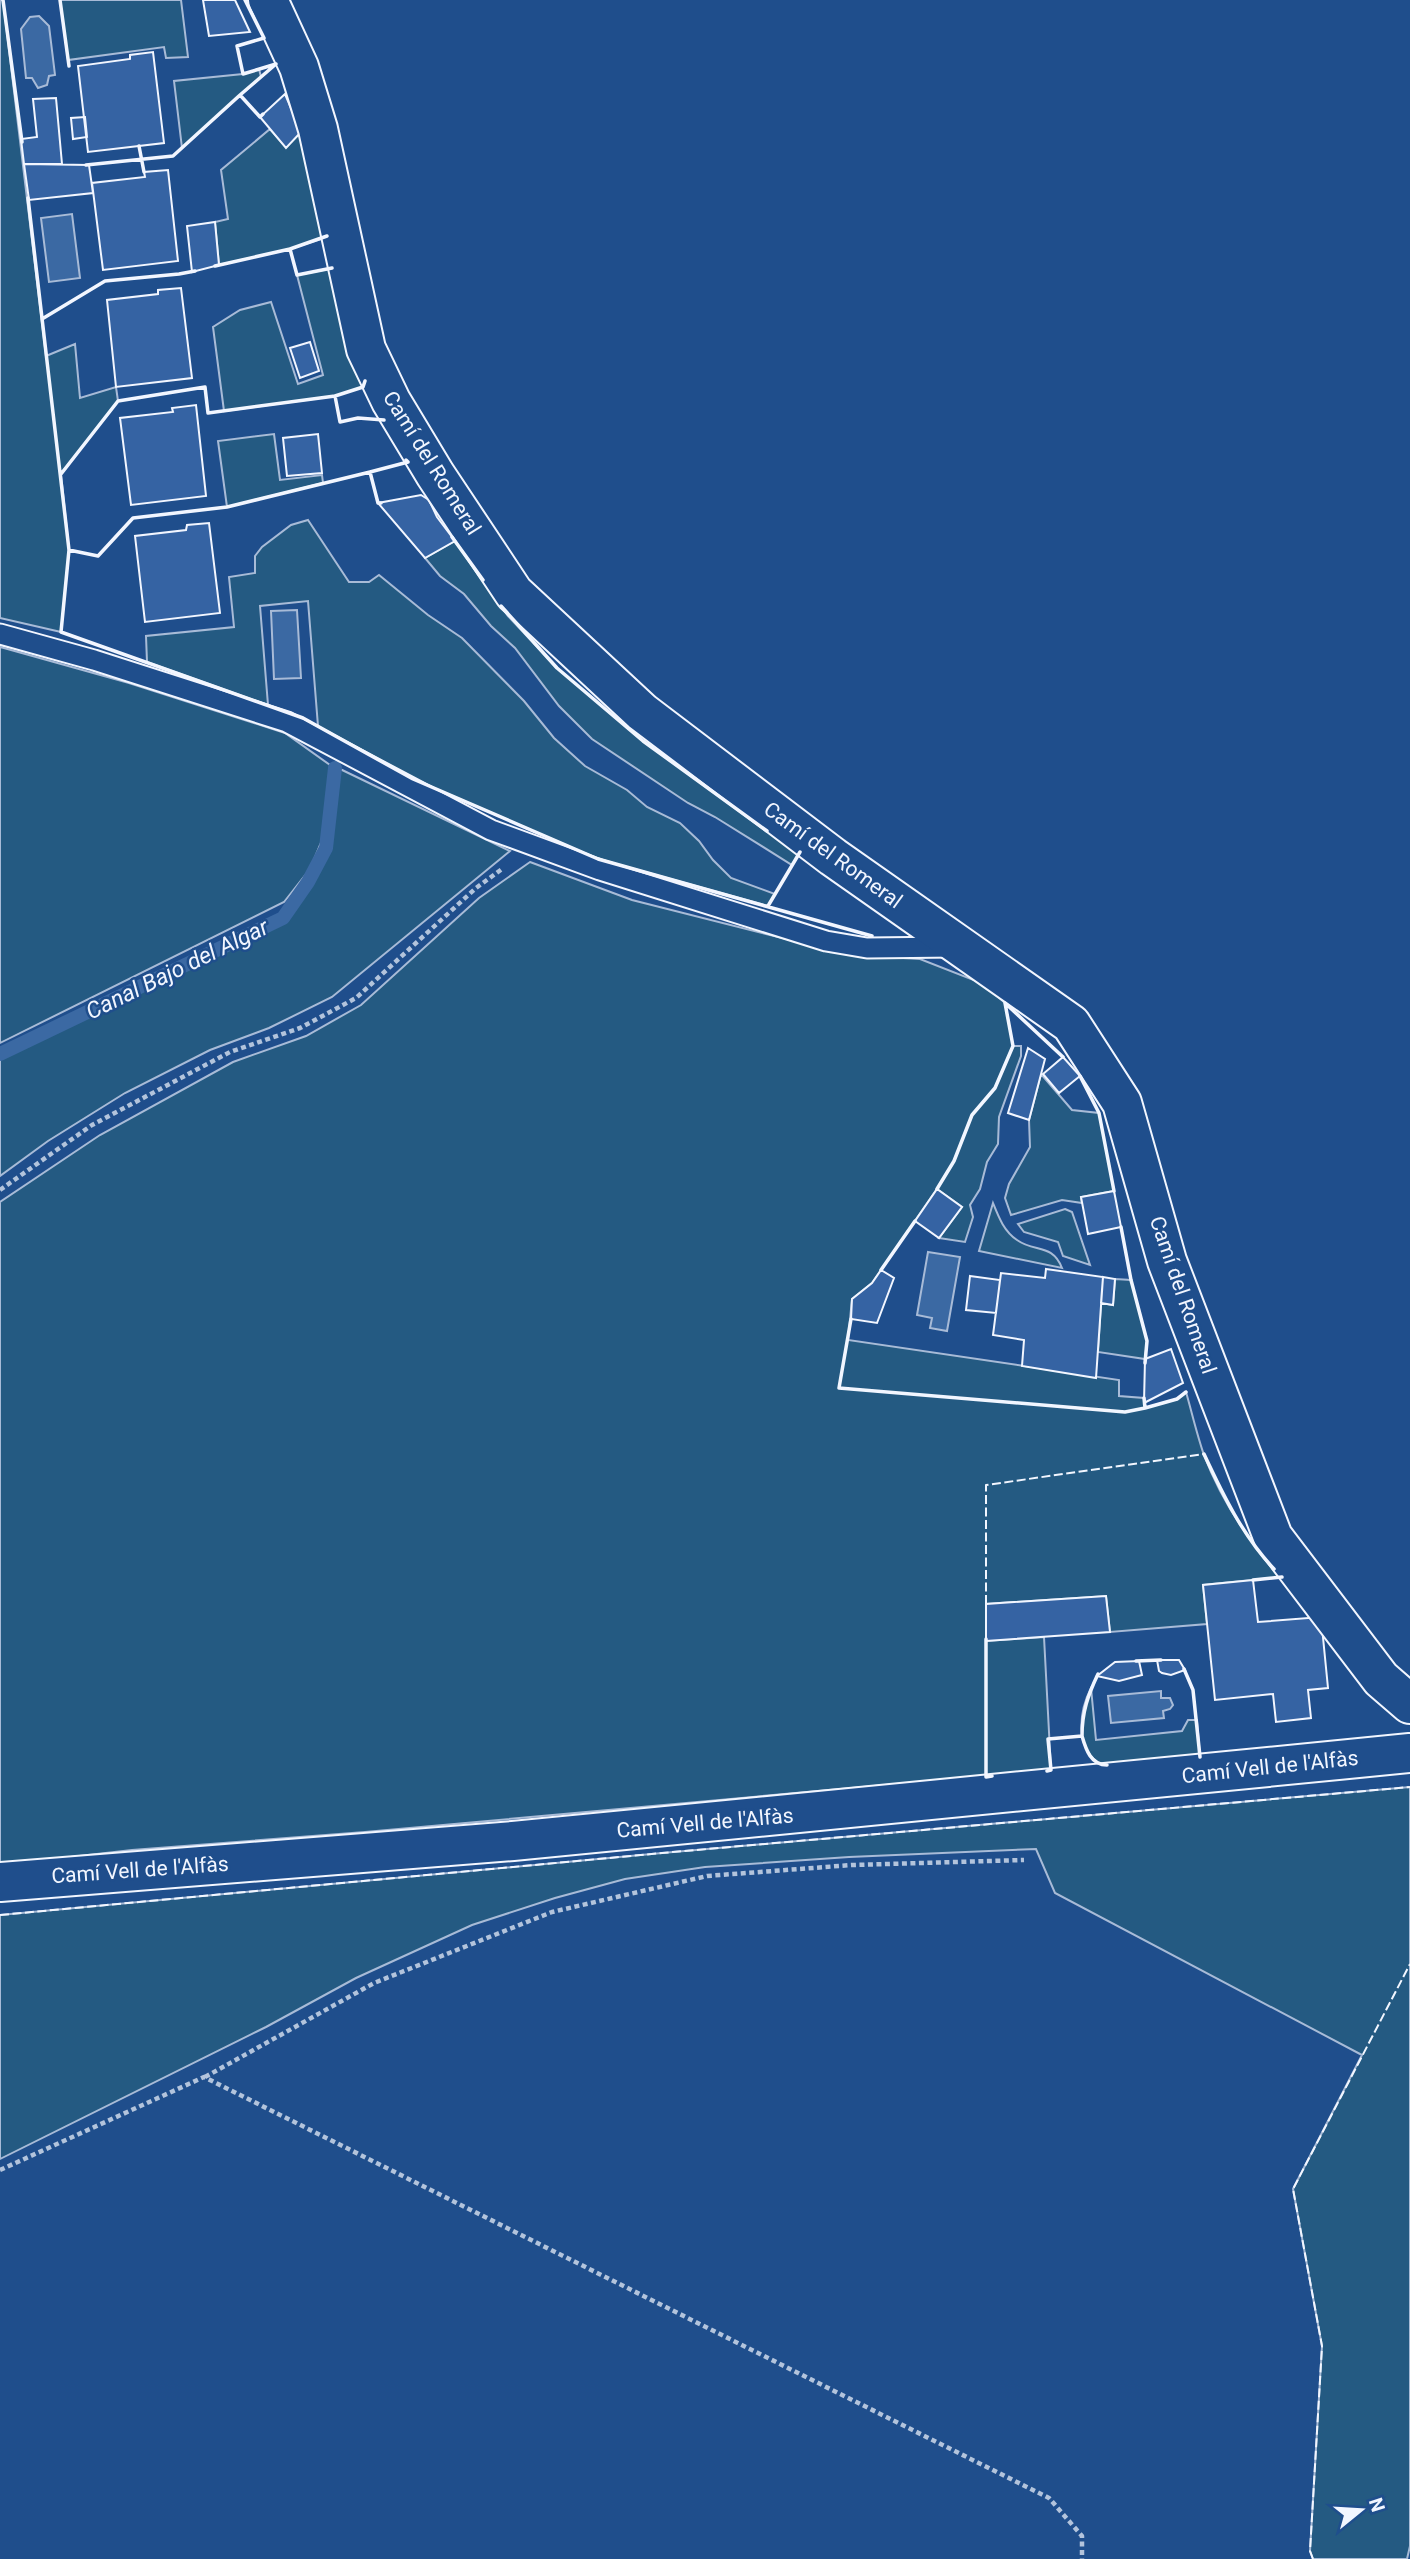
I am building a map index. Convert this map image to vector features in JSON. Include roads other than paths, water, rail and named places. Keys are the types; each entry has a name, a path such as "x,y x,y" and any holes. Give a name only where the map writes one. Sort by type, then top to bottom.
{"street":[{"name":"Camí del Romeral","path":"268,0 299,67 318,129 366,349 391,401 428,463 514,593 642,712 834,857 1071,1024 1122,1103 1167,1261 1273,1537 1381,1679 1410,1704"},
{"name":"Camí Vell de l'Alfàs","path":"0,1882 526,1840 1410,1753"}],"lane":[{"path":"0,634 94,660 287,722 491,830 600,870 826,941 867,948 963,947"}],"waterway":[{"name":"Canal Bajo del Algar","path":"0,1054 283,918 308,882 326,848 335,768"}]}
